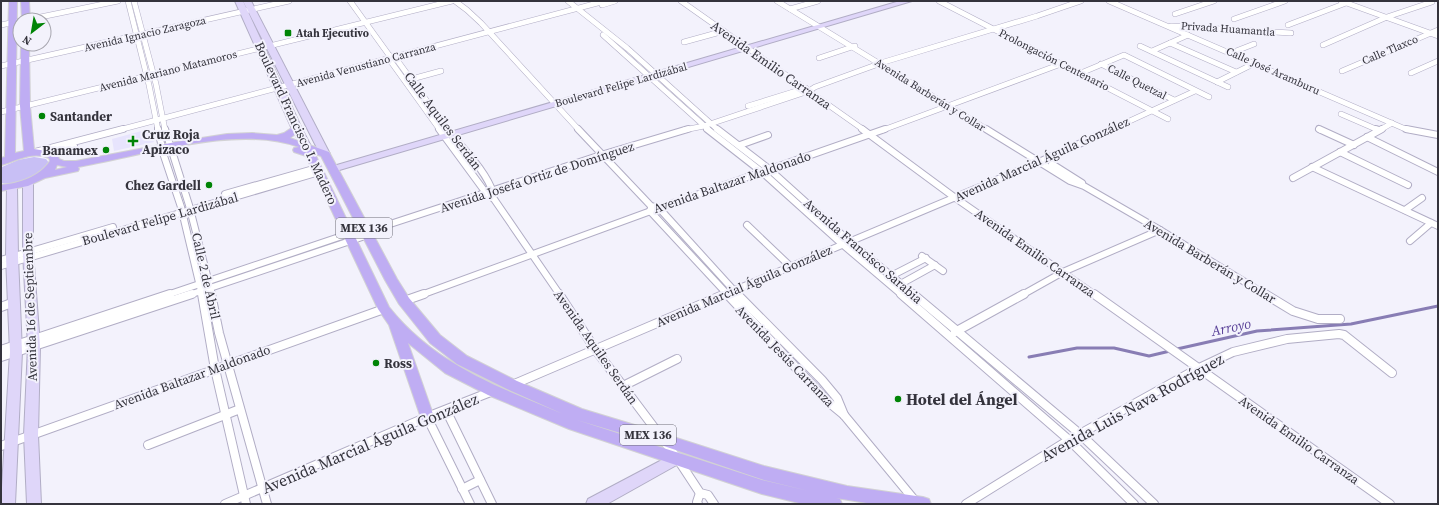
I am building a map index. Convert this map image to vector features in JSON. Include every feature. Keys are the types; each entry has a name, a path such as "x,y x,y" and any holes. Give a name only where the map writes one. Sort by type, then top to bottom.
{"main road":[{"path":"13,1 14,12"},
{"path":"25,1 26,12"},
{"name":"Boulevard Francisco I. Madero","path":"239,1 247,8 265,46 290,87 391,280 404,301"},
{"name":"Boulevard Felipe Lardizábal","path":"332,167 705,59 897,1"},
{"name":"Boulevard Felipe Lardizábal","path":"874,9 908,1"},
{"name":"Boulevard Francisco I. Madero","path":"265,46 280,89 297,130 318,170 384,309"},
{"path":"14,52 12,107 6,160 32,153 48,154 63,164 76,164 166,150 239,141 277,144 325,154"},
{"path":"24,52 25,104 32,153"},
{"path":"6,187 28,182 44,175 230,137 278,138 297,130"},
{"path":"278,138 308,150"},
{"path":"44,175 52,168 54,159"},
{"name":"Avenida 16 de Septiembre","path":"28,182 28,255 34,343 31,435 34,504"},
{"name":"Avenida 16 de Septiembre","path":"6,187 6,262 14,302 16,349 6,444 6,500"},
{"name":"MEX 136","path":"404,301 435,339 462,360 512,385 578,414 661,439 764,473 847,493 920,504"},
{"name":"MEX 136","path":"384,309 394,322 423,349 450,369 493,391 574,425 762,487 834,504"},
{"path":"394,322 428,417"},
{"path":"593,504 677,458"}],"street":[{"path":"52,17 118,1"},
{"path":"108,4 130,1"},
{"name":"Calle 2 de Abril","path":"130,1 137,21 153,85 172,182 191,247 206,312 215,369 245,500"},
{"name":"Avenida Ignacio Zaragoza","path":"1,65 278,1"},
{"name":"Avenida Ignacio Zaragoza","path":"247,8 289,1"},
{"name":"Calle Aquiles Serdán","path":"350,1 392,58 411,79 426,99 465,163 486,193"},
{"name":"Avenida Mariano Matamoros","path":"1,108 12,107 91,89 443,1"},
{"name":"Avenida Mariano Matamoros","path":"413,9 456,1"},
{"name":"Avenida Jesús Carranza","path":"456,1 490,34 601,155 822,380 837,398 844,415"},
{"name":"Avenida Francisco Sarabia","path":"561,1 601,31 627,48 651,74 762,172 887,278 958,330 1080,434 1154,504"},
{"name":"Avenida Francisco Sarabia","path":"568,1 575,10"},
{"name":"Avenida Venustiano Carranza","path":"32,153 219,106 392,58 490,34 605,1"},
{"name":"Avenida Venustiano Carranza","path":"575,10 615,1"},
{"name":"Avenida Emilio Carranza","path":"681,1 870,134 954,197 1063,272 1390,504"},
{"name":"Avenida Barberán y Collar","path":"777,1 792,8 952,105 1070,181 1084,186 1160,230 1293,311 1318,319 1340,320"},
{"name":"Avenida Barberán y Collar","path":"784,1 792,8"},
{"path":"792,8 818,1"},
{"name":"Prolongación Centenario","path":"939,1 1168,119"},
{"name":"Avenida Josefa Ortiz de Domínguez","path":"1,357 16,349 381,227 486,193 494,195 601,155 694,127 815,87 881,63 1037,16 1081,1"},
{"name":"Calle José Aramburu","path":"1109,1 1255,63 1392,124 1403,128 1438,135"},
{"path":"1174,14 1214,1"},
{"path":"1234,19 1285,1"},
{"path":"1341,1 1438,36"},
{"path":"1323,45 1430,1 1438,4"},
{"name":"Privada Huamantla","path":"1288,25 1346,3"},
{"path":"52,16 62,14"},
{"path":"1,27 12,24"},
{"name":"Privada Huamantla","path":"1166,25 1291,33"},
{"name":"Calle Tlaxco","path":"1342,71 1438,30"},
{"path":"684,42 724,31"},
{"path":"1152,51 1188,34"},
{"path":"1170,43 1236,72"},
{"path":"1231,53 1254,44"},
{"path":"819,58 855,46"},
{"path":"1140,46 1228,87"},
{"path":"1081,73 1124,55 1209,97"},
{"name":"Calle Aquiles Serdán","path":"392,58 404,81 446,133 472,160 494,195"},
{"path":"1411,73 1438,61"},
{"path":"1217,82 1255,63"},
{"name":"Avenida Baltazar Maldonado","path":"404,301 653,208 870,134 1061,64"},
{"name":"Calle Quetzal","path":"1101,64 1174,100"},
{"path":"404,81 441,71"},
{"name":"Avenida Marcial Águila González","path":"512,385 845,242 1041,161 1195,91"},
{"path":"420,102 426,99"},
{"name":"Avenida Mariano Matamoros","path":"1,112 12,107"},
{"path":"1341,114 1379,130"},
{"name":"Avenida Venustiano Carranza","path":"54,159 73,146 159,121"},
{"name":"Avenida Francisco Sarabia","path":"706,123 740,145 770,169 845,242"},
{"path":"1293,178 1392,124"},
{"path":"1319,129 1354,145"},
{"path":"740,145 768,135"},
{"path":"1367,137 1398,152 1403,157 1438,172"},
{"name":"Calle 2 de Abril","path":"166,150 181,179 190,207 210,284 219,333 227,365 267,504"},
{"path":"1340,152 1408,185"},
{"path":"465,163 472,160"},
{"path":"1312,167 1435,225"},
{"name":"Boulevard Felipe Lardizábal","path":"6,262 181,209 318,170"},
{"path":"172,182 181,179"},
{"name":"Avenida Aquiles Serdán","path":"494,195 595,349 661,439 677,458 700,493 708,495 714,504"},
{"path":"1405,210 1422,198"},
{"name":"Avenida Jesús Carranza","path":"653,208 725,294 827,401 844,415 920,504"},
{"path":"184,221 193,218"},
{"path":"1410,240 1435,225"},
{"path":"747,226 790,266"},
{"path":"950,335 1063,272 1160,230"},
{"path":"191,247 200,244"},
{"path":"887,278 924,257 944,271"},
{"path":"897,286 935,265"},
{"name":"Avenida Francisco Sarabia","path":"897,286 1069,440 1134,504"},
{"path":"1,307 14,302"},
{"path":"206,312 215,309"},
{"name":"Avenida Baltazar Maldonado","path":"6,444 384,309"},
{"path":"210,337 219,333"},
{"name":"Avenida Luis Nava Rodríguez","path":"966,504 1069,440 1197,368 1233,352 1287,339 1340,334 1344,335 1392,373"},
{"name":"Avenida Josefa Ortiz de Domínguez","path":"1,350 16,349"},
{"path":"623,386 677,359"},
{"name":"Avenida Marcial Águila González","path":"225,504 245,500 262,488 493,391"},
{"path":"148,445 240,409"},
{"path":"446,410 492,504"},
{"path":"428,417 470,504"},
{"path":"462,489 480,480"},
{"path":"698,504 697,502 700,493"}],"shaded area":[{"name":"Cruz Roja Apizaco","path":"149,129 154,142 114,151 112,139"},
{"path":"34,157 46,159 49,163 39,174 29,180 17,183 1,183 2,167 18,160"}],"waterway":[{"name":"Arroyo","path":"1177,349 1257,331 1351,324 1438,306"},
{"name":"Arroyo","path":"1029,357 1077,348 1114,348 1149,356 1170,351"}],"place":[{"name":"Atah Ejecutivo","path":"288,33"},
{"name":"Santander","path":"42,116"},
{"name":"Cruz Roja Apizaco","path":"133,141"},
{"name":"Banamex","path":"106,150"},
{"name":"Chez Gardell","path":"209,185"},
{"name":"Ross","path":"376,363"},
{"name":"Hotel del Ángel","path":"898,399"}]}
